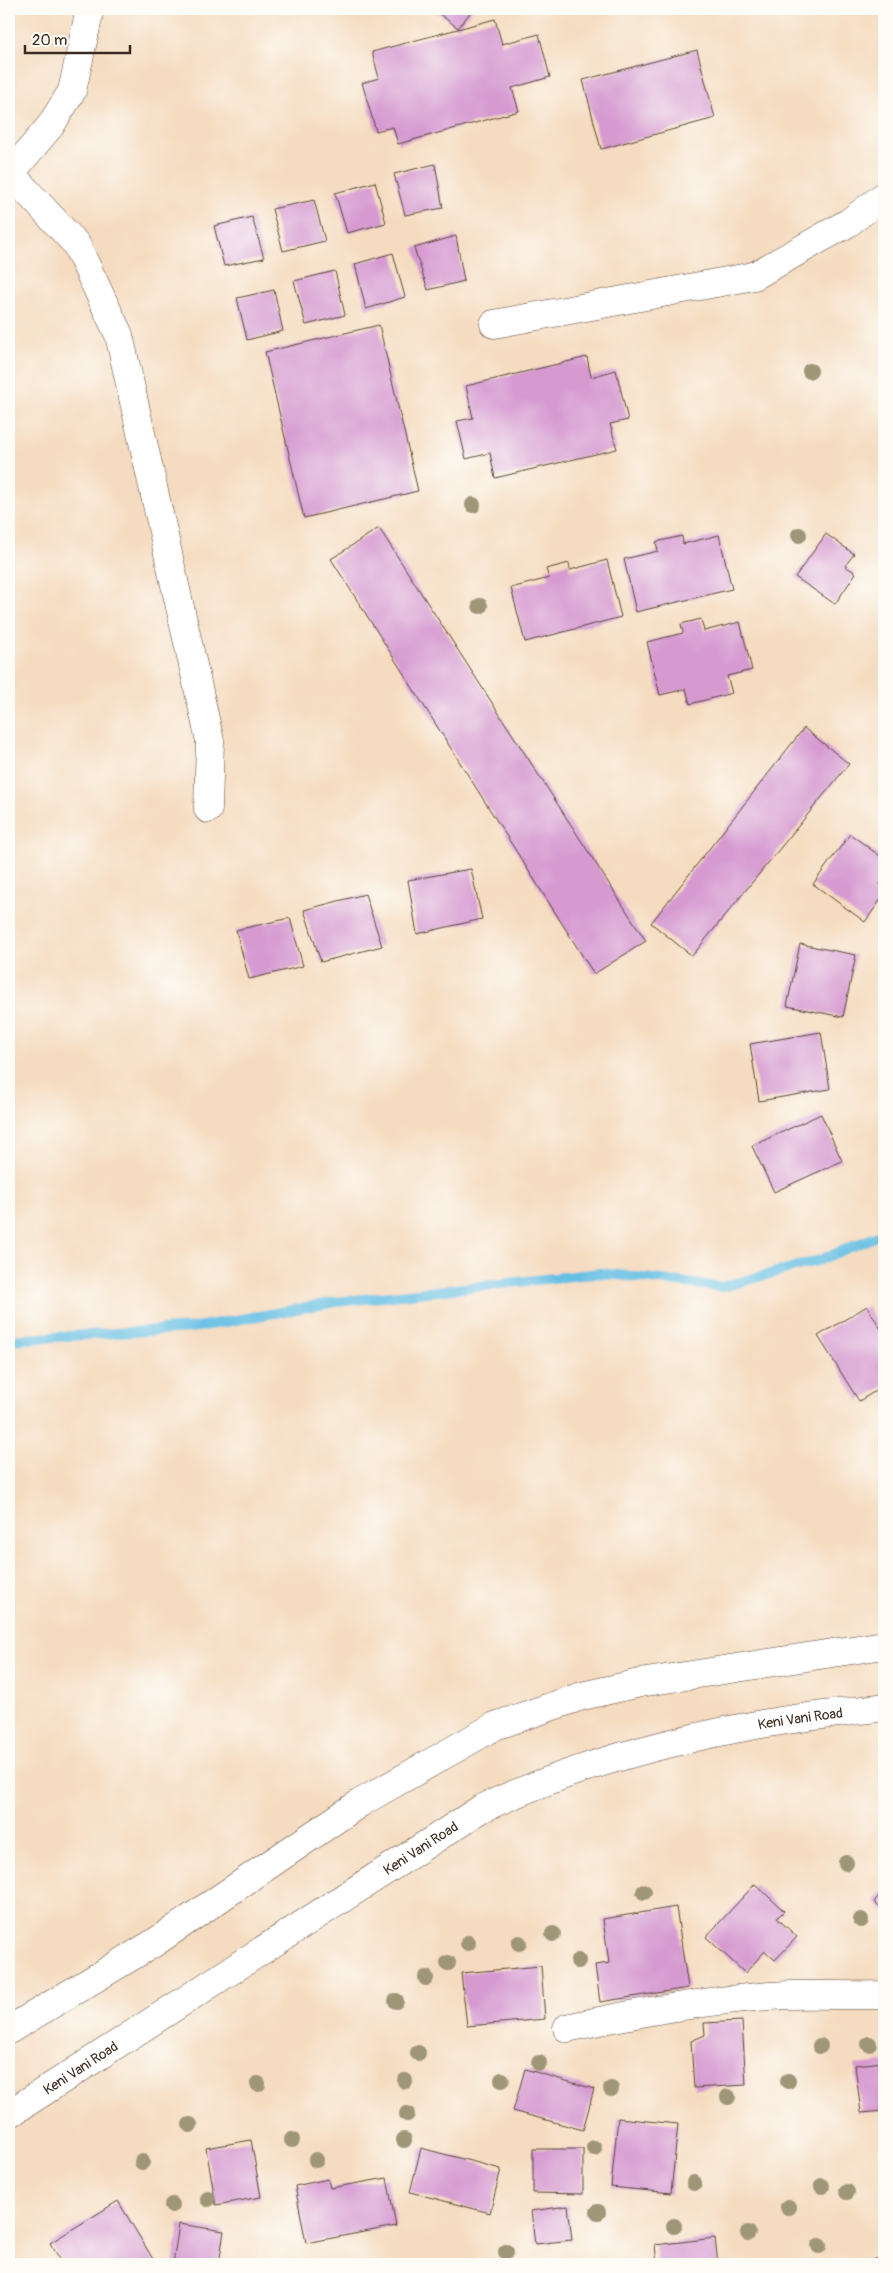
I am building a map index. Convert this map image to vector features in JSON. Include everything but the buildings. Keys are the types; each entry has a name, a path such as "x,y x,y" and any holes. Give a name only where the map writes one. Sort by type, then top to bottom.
{"main road":[{"path":"90,9 72,91 51,125 10,174 76,244 119,335 210,741 208,809"},
{"path":"494,324 754,276 848,223 884,196"},
{"path":"9,2030 154,1943 360,1803 495,1726 582,1696 640,1683 884,1645"},
{"name":"Keni Vani Road","path":"9,2114 488,1805 527,1787 616,1757 756,1725 884,1707"},
{"path":"567,2028 624,2015 718,2000 773,1995 884,1995"}],"waterway":[{"path":"9,1340 191,1328 336,1302 600,1273 722,1287 820,1260 884,1233"}]}
